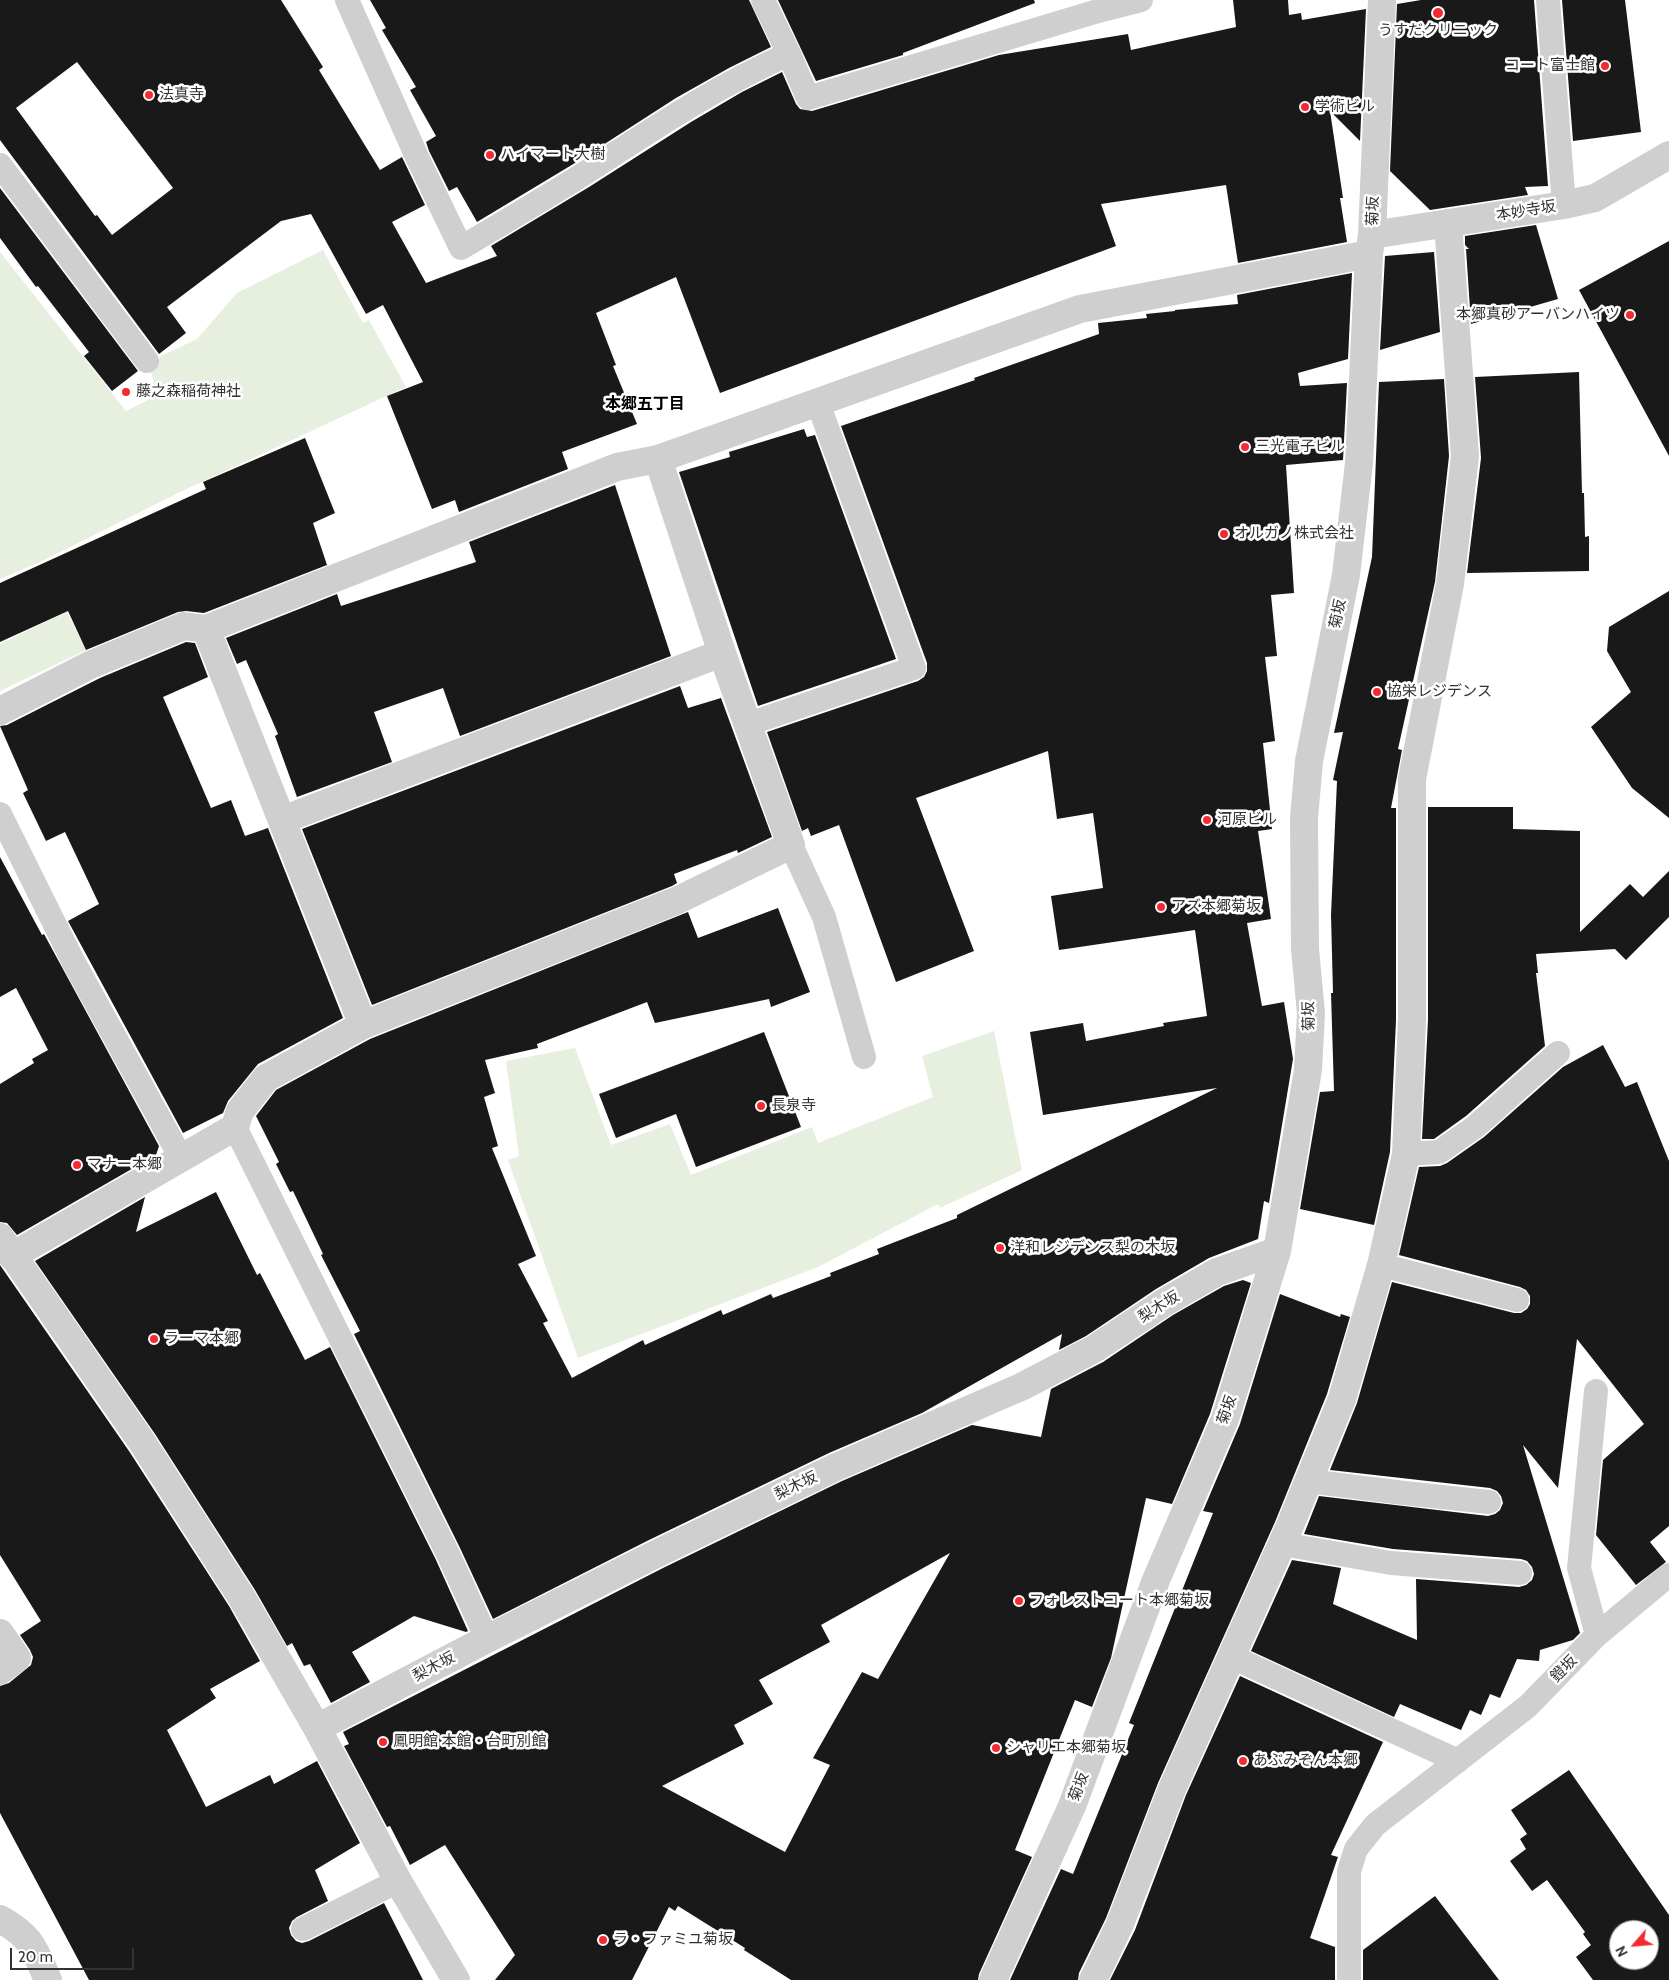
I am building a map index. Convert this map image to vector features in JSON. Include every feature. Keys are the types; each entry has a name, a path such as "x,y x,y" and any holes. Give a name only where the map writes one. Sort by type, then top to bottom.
{"street":[{"name":"菊坂","path":"993,1980 1072,1806 1156,1580 1225,1419 1277,1251 1308,1070 1311,1013 1305,949 1304,818 1308,761 1346,575 1359,463 1382,0"},
{"name":"本妙寺坂","path":"206,629 617,467 658,459 1080,309 1370,245 1448,223 1564,205 1595,198 1669,155"},
{"path":"1093,1980 1120,1924 1172,1789 1282,1544 1342,1399 1382,1266 1406,1154 1412,1020 1412,779 1450,584 1465,456 1448,223"},
{"path":"456,1980 398,1881 318,1728 232,1581 142,1442 6,1246 181,1158 235,1127 240,1111 266,1078 363,1025 678,900 791,845 722,653 658,459"},
{"path":"0,711 90,665 184,626 206,629 363,1025"},
{"path":"282,820 722,653"},
{"name":"梨木坂","path":"318,1728 487,1639 656,1554 836,1467 1021,1387 1094,1348 1165,1302 1217,1272 1277,1251"},
{"path":"0,1633 17,1658 0,1671"},
{"path":"0,1918 18,1929 32,1944 48,1980"}],"lane":[{"path":"347,0 413,149 461,248 580,176 672,116 753,70 789,54"},
{"path":"763,0 808,98 1097,5 1141,0"},
{"path":"1548,0 1564,205"},
{"path":"0,165 147,361"},
{"path":"748,724 914,668 818,403"},
{"path":"0,814 72,959 181,1158"},
{"path":"791,845 824,917 864,1057"},
{"path":"1406,1154 1439,1152 1475,1127 1558,1053"},
{"path":"235,1127 444,1545 487,1639"},
{"path":"1382,1266 1517,1300"},
{"path":"1596,1391 1579,1568 1597,1635"},
{"path":"1308,1481 1490,1502"},
{"path":"1282,1544 1391,1563 1520,1574"},
{"name":"鐙坂","path":"1349,1980 1349,1871 1356,1849 1375,1826 1528,1706 1597,1635 1669,1575"},
{"path":"1232,1657 1458,1761"},
{"path":"303,1929 398,1881"}],"green space":[{"path":"323,250 363,323 369,320 406,387 180,492 38,563 0,579 0,252 126,411 158,395 150,369 161,356 197,339 237,293"},
{"path":"67,612 86,650 0,691 0,644"},
{"path":"994,1031 1022,1170 940,1208 938,1204 818,1267 578,1358 508,1160 519,1156 506,1061 575,1048 611,1145 670,1124 691,1175 812,1127 818,1143 933,1097 922,1056"}],"building":[{"path":"0,0 281,0 323,67 319,70 380,170 402,157 425,205 392,222 426,283 497,256 491,246 691,122 742,92 782,72 796,104 800,109 812,111 999,55 1128,34 1131,50 1236,27 1233,0 1288,0 1289,15 1301,13 1302,20 1366,9 1360,141 1330,111 1343,198 1340,198 1347,242 1238,263 1226,185 1101,204 1116,246 720,393 676,277 596,313 616,365 613,366 637,424 562,452 568,469 459,512 455,500 432,509 387,396 423,382 383,305 366,314 311,214 281,221 167,307 186,333 159,354 0,140","holes":["77,62 173,188 112,235 97,215 95,216 16,108"]},
{"path":"370,0 749,0 771,47 676,98 575,163 477,222 457,187 449,191 429,151 426,142 436,136 410,90 416,87 382,30 386,28"},
{"path":"778,0 1034,0 1035,3 903,53 903,55 816,81"},
{"path":"1421,0 1534,0 1548,186 1525,187 1528,195 1430,210 1390,171 1397,4"},
{"name":"コート富士館","path":"1562,0 1625,0 1641,132 1573,141"},
{"path":"0,188 138,371 112,391 84,356 89,352 38,286 36,287 0,238"},
{"path":"1536,225 1558,299 1471,324 1466,249 1469,249 1465,245 1465,236"},
{"name":"本郷真砂アーバンハイツ","path":"1669,241 1669,456 1579,290"},
{"path":"1434,252 1440,332 1380,350 1385,256"},
{"path":"1352,273 1348,359 1298,373 1300,386 1347,383 1343,460 1286,465 1294,593 1271,595 1277,656 1265,657 1275,741 1263,743 1272,829 1258,831 1271,919 1247,923 1262,1006 1284,1002 1293,1059 1269,1203 1264,1201 1258,1239 1209,1258 1156,1289 1086,1336 1059,1350 1062,1334 922,1413 829,1453 649,1540 493,1619 354,1334 360,1331 321,1255 323,1254 293,1191 290,1192 276,1164 279,1162 256,1116 276,1090 370,1039 688,912 698,938 778,908 810,992 771,1007 769,999 655,1023 647,1002 537,1044 538,1048 485,1060 495,1093 484,1097 498,1146 492,1148 536,1256 518,1264 548,1321 543,1323 572,1378 643,1340 645,1345 721,1310 723,1315 771,1294 773,1298 831,1276 830,1273 879,1254 877,1249 957,1218 957,1215 1217,1088 1043,1115 1030,1032 1083,1023 1086,1041 1164,1026 1163,1023 1207,1016 1195,930 1059,950 1051,896 1103,888 1093,813 1057,819 1048,751 916,798 974,951 896,982 839,825 811,836 808,828 802,831 767,732 918,681 924,677 927,671 927,663 841,426 975,380 974,378 1099,334 1098,323 1147,318 1146,314 1175,310 1238,304 1237,295"},
{"path":"1579,372 1582,493 1584,493 1585,537 1589,536 1589,571 1467,573 1481,458 1475,377"},
{"path":"1444,379 1449,456 1435,582 1398,749 1402,750 1391,808 1396,808 1396,1020 1390,1152 1374,1225 1300,1209 1320,1092 1334,1091 1331,915 1337,781 1333,780 1343,732 1334,733 1372,557 1379,382"},
{"path":"804,429 807,437 815,435 896,659 758,706 679,472 730,457 729,452"},
{"path":"305,438 335,513 313,523 327,565 204,613 178,612 86,650 68,611 0,642 0,583 206,489 203,482"},
{"path":"615,485 671,656 460,736 443,688 374,712 392,762 297,797 275,736 278,734 246,660 237,664 226,638 337,594 341,606 476,562 469,542"},
{"path":"1669,591 1669,818 1632,788 1591,727 1631,692 1607,651 1609,627"},
{"path":"186,642 195,643 208,677 163,697 211,808 231,800 245,836 268,828 343,1018 258,1064 228,1101 223,1113 183,1133 68,921 99,904 65,832 46,841 23,793 28,790 0,726 7,725 100,678"},
{"path":"680,686 688,708 721,698 772,837 738,853 737,850 674,874 677,883 672,886 372,1005 302,829"},
{"path":"1428,807 1513,807 1513,829 1580,831 1580,932 1630,884 1643,897 1669,871 1669,917 1626,960 1615,949 1536,954 1538,973 1536,973 1545,1046 1466,1116 1434,1139 1422,1139 1428,1020"},
{"path":"0,857 159,1146 156,1155 17,1235 7,1223 0,1222 0,1084 34,1063 32,1059 48,1050 16,988 0,997"},
{"path":"764,1032 801,1127 696,1167 676,1114 616,1138 599,1094"},
{"path":"1603,1045 1625,1087 1637,1082 1669,1161 1669,1526 1650,1542 1666,1562 1636,1585 1596,1535 1603,1460 1644,1424 1577,1339 1558,1488 1523,1445 1580,1633 1573,1640 1540,1650 1539,1661 1517,1659 1500,1698 1490,1694 1481,1715 1470,1710 1461,1730 1400,1704 1394,1717 1251,1651 1292,1560 1341,1568 1333,1604 1417,1640 1416,1579 1519,1587 1526,1585 1532,1580 1534,1574 1532,1567 1527,1561 1521,1559 1393,1549 1304,1534 1319,1496 1488,1516 1500,1510 1503,1503 1501,1496 1497,1491 1490,1488 1330,1470 1357,1403 1392,1282 1514,1313 1521,1313 1530,1304 1530,1296 1526,1290 1520,1287 1399,1255 1419,1167 1440,1166 1447,1163 1484,1137 1563,1067"},
{"path":"216,1192 257,1275 260,1273 305,1360 330,1347 436,1560 468,1631 414,1616 352,1652 370,1682 331,1703 310,1664 304,1666 292,1643 287,1646 255,1590 155,1434 35,1261 145,1197 136,1232"},
{"path":"0,1265 129,1451 229,1606 260,1661 210,1689 216,1698 167,1730 206,1807 270,1775 274,1784 317,1761 360,1843 315,1870 328,1901 292,1921 289,1928 291,1935 296,1941 302,1943 309,1941 384,1903 423,1980 89,1980 0,1813 0,1686 9,1683 31,1665 33,1657 20,1635 41,1621 0,1555"},
{"path":"1243,1280 1251,1283 1210,1414 1172,1504 1146,1498 1111,1658 1092,1707 1075,1700 1015,1850 1032,1857 978,1980 791,1980 744,1950 745,1948 678,1906 675,1911 669,1907 632,1980 495,1980 515,1955 445,1845 410,1865 390,1826 387,1827 344,1746 349,1744 343,1732 663,1568 842,1481 972,1425 1041,1437 1051,1389 1103,1362 1173,1315 1224,1286","holes":["950,1553 878,1679 862,1672 813,1758 830,1765 785,1852 662,1786 744,1744 734,1725 773,1704 759,1680 830,1642 821,1625"]},
{"path":"1280,1294 1340,1317 1341,1314 1350,1317 1327,1394 1275,1522 1158,1783 1106,1918 1079,1973 1078,1980 1010,1980 1061,1869 1073,1874 1134,1725 1129,1723 1213,1513 1203,1511 1240,1424"},
{"path":"1240,1676 1383,1742 1331,1855 1338,1857 1310,1938 1335,1947 1335,1980 1110,1980 1135,1930 1186,1795"},
{"path":"1569,1770 1669,1915 1669,1980 1593,1980 1576,1957 1591,1945 1583,1934 1585,1932 1547,1880 1532,1891 1510,1861 1526,1849 1520,1839 1527,1834 1511,1810"},
{"path":"1435,1896 1499,1980 1363,1980 1363,1950"}],"place":[{"name":"うすだクリニック","path":"1438,13"},
{"name":"コート富士館","path":"1605,66"},
{"name":"法真寺","path":"149,95"},
{"name":"学術ビル","path":"1305,107"},
{"name":"ハイマート大樹","path":"490,155"},
{"name":"本郷真砂アーバンハイツ","path":"1630,315"},
{"name":"藤之森稲荷神社","path":"126,392"},
{"name":"三光電子ビル","path":"1245,447"},
{"name":"オルガノ株式会社","path":"1224,534"},
{"name":"協栄レジデンス","path":"1377,692"},
{"name":"河原ビル","path":"1207,820"},
{"name":"アズ本郷菊坂","path":"1161,907"},
{"name":"長泉寺","path":"761,1106"},
{"name":"マナー本郷","path":"77,1165"},
{"name":"洋和レジデンス梨の木坂","path":"1000,1248"},
{"name":"ラーマ本郷","path":"154,1339"},
{"name":"フォレストコート本郷菊坂","path":"1019,1601"},
{"name":"鳳明館 本館・台町別館","path":"383,1742"},
{"name":"シャリエ本郷菊坂","path":"996,1748"},
{"name":"あぶみぞん本郷","path":"1243,1761"},
{"name":"ラ・ファミユ菊坂","path":"603,1940"}],"district":[{"name":"本郷五丁目","path":"645,404"}]}
